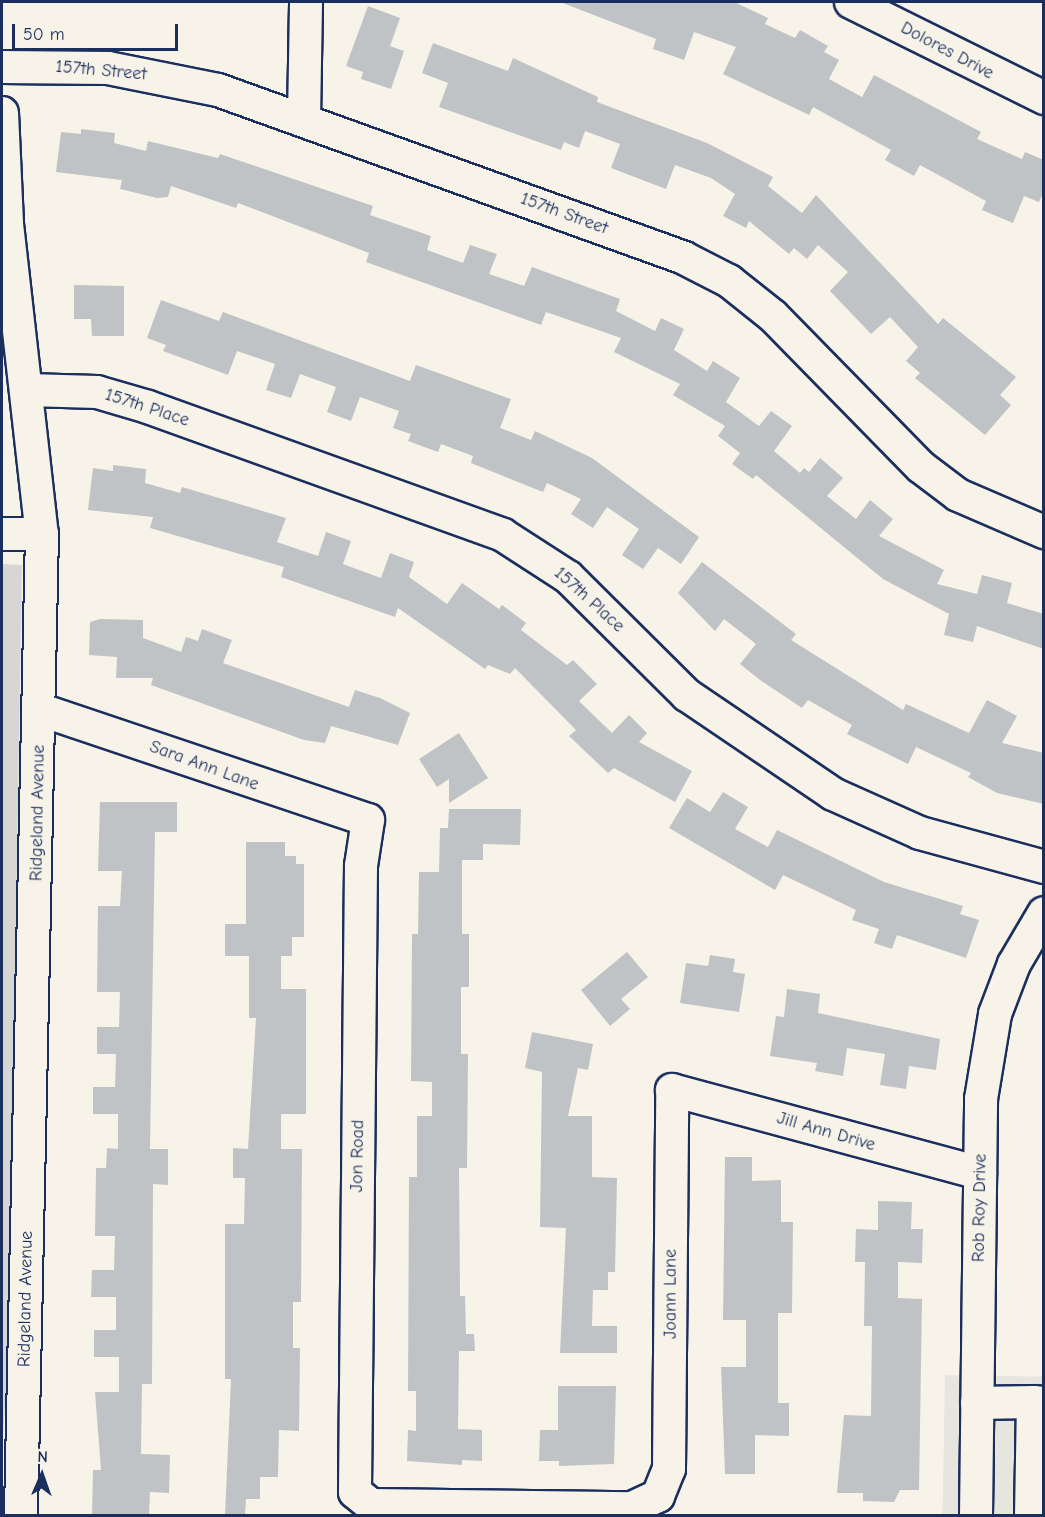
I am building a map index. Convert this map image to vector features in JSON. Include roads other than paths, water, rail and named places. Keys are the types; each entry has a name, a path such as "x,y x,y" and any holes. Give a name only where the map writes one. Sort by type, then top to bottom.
{"street":[{"path":"304,119 306,2"},
{"name":"Dolores Drive","path":"851,2 1044,98"},
{"name":"157th Street","path":"2,67 138,73 218,90 304,119 684,258 729,281 773,316 921,467 958,495 1044,532"},
{"name":"Ridgeland Avenue","path":"2,114 11,337 28,390 42,534 41,710 21,1515"},
{"name":"157th Place","path":"28,390 97,392 148,406 503,534 568,577 687,695 833,794 920,833 1044,867"},
{"path":"2,534 42,534"},
{"name":"Sara Ann Lane","path":"41,710 368,820"},
{"name":"Jon Road","path":"368,820 361,866 355,1492 370,1505 388,1506 632,1508 658,1496"},
{"name":"Rob Roy Drive","path":"976,1515 981,1099 995,1014 1014,964 1044,913"},
{"name":"Jill Ann Drive","path":"672,1089 980,1173"},
{"name":"Joann Lane","path":"658,1496 669,1469 672,1089"},
{"path":"977,1403 1039,1403 1032,1515"}]}
